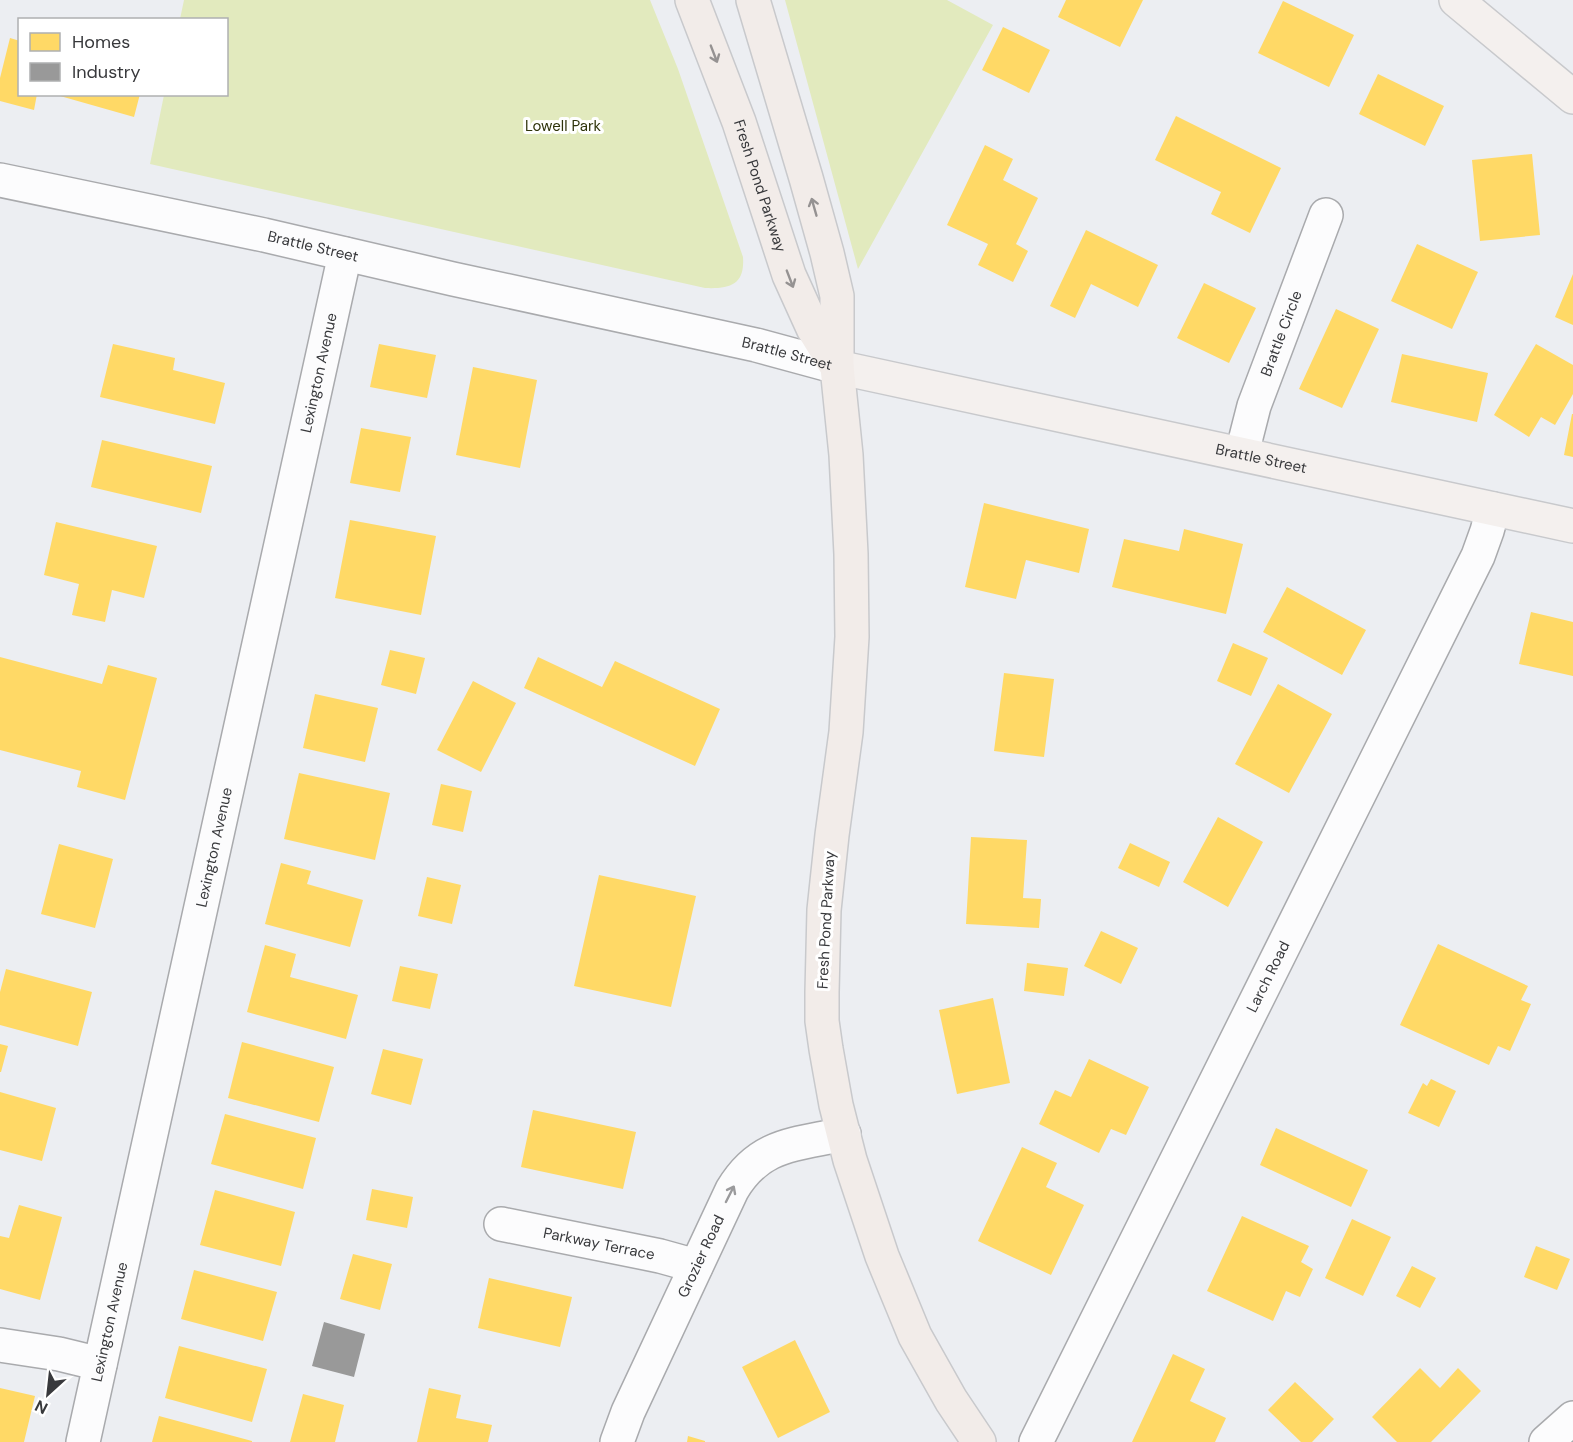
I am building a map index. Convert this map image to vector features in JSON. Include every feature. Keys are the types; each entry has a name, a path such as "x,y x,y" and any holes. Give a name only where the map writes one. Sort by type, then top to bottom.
{"highway":[{"name":"Fresh Pond Parkway","path":"692,0 739,122 789,275 813,328 837,367"},
{"name":"Fresh Pond Parkway","path":"753,0 777,76 837,296 837,367 846,455 852,637 846,732 827,883 822,992 822,1021 826,1049 836,1105 860,1194 879,1247 915,1336 951,1400 979,1442"}],"main road":[{"path":"1456,0 1573,97"},
{"name":"Brattle Street","path":"837,367 1573,526"}],"street":[{"name":"Brattle Street","path":"0,180 264,235 756,345 837,367"},
{"name":"Brattle Circle","path":"1242,453 1254,406 1326,215"},
{"name":"Lexington Avenue","path":"83,1442 345,254"},
{"name":"Larch Road","path":"1036,1442 1478,556 1493,509"},
{"name":"Grozier Road","path":"617,1442 628,1412 740,1177 749,1167 770,1152 844,1134"},
{"name":"Parkway Terrace","path":"501,1224 660,1256 696,1266"},
{"path":"0,1345 59,1354 100,1364"},
{"path":"1546,1442 1573,1418"}],"green space":[{"name":"Lowell Park","path":"184,0 650,0 678,69 743,257 741,274 729,286 705,288 150,164 164,96 228,96 228,18 180,18"},
{"path":"785,0 947,0 993,25 858,269"}],"building: Homes":[{"path":"1066,0 1143,0 1120,47 1058,17"},
{"path":"1283,1 1354,35 1329,87 1258,53"},
{"path":"1003,27 1050,50 1029,93 982,70"},
{"path":"10,38 18,40 18,96 37,96 34,110 0,101 0,78"},
{"path":"1378,74 1444,106 1425,146 1359,114"},
{"path":"60,96 139,96 134,117"},
{"path":"1176,116 1281,168 1250,233 1211,214 1221,192 1155,160"},
{"path":"985,145 1013,159 1003,180 1038,198 1016,244 1028,251 1013,282 978,265 988,244 947,225"},
{"path":"1532,154 1540,235 1480,241 1472,160"},
{"path":"1086,230 1158,265 1138,307 1091,284 1075,318 1050,306"},
{"path":"1417,244 1478,272 1452,329 1391,301"},
{"path":"1573,274 1573,325 1555,317"},
{"path":"1204,283 1256,308 1229,363 1177,338"},
{"path":"1336,309 1379,329 1342,408 1299,389"},
{"path":"113,344 175,358 173,370 225,383 215,424 100,397"},
{"path":"379,344 436,355 427,398 370,387"},
{"path":"1536,344 1573,365 1573,394 1555,425 1541,417 1529,437 1494,415"},
{"path":"1402,354 1488,373 1477,422 1391,402"},
{"path":"473,367 537,380 520,468 456,455"},
{"path":"1573,414 1573,457 1564,455"},
{"path":"361,428 411,437 400,492 350,483"},
{"path":"102,440 212,466 201,513 91,487"},
{"path":"984,503 1089,529 1079,573 1026,560 1016,599 965,587"},
{"path":"350,520 436,536 421,615 335,598"},
{"path":"56,522 157,546 144,598 112,590 105,622 72,615 79,584 44,575"},
{"path":"1184,529 1243,544 1226,614 1112,587 1124,539 1179,551"},
{"path":"1287,587 1366,630 1342,675 1263,632"},
{"path":"1531,612 1573,622 1573,676 1519,664"},
{"path":"1233,643 1268,658 1251,696 1217,681"},
{"path":"390,650 425,658 416,694 381,685"},
{"path":"0,657 102,684 108,665 157,678 125,800 77,787 81,771 0,750"},
{"path":"538,657 602,687 615,661 720,709 695,766 524,688"},
{"path":"1004,673 1054,679 1044,757 994,751"},
{"path":"473,681 516,703 481,772 437,750"},
{"path":"1278,684 1332,714 1289,793 1235,764"},
{"path":"315,694 378,708 365,762 303,748"},
{"path":"299,773 390,793 375,860 284,839"},
{"path":"441,784 472,791 463,832 432,825"},
{"path":"1218,817 1263,842 1228,907 1183,882"},
{"path":"971,837 1027,840 1023,898 1041,899 1039,928 966,924"},
{"path":"1130,843 1170,862 1159,887 1118,868"},
{"path":"59,844 113,859 95,928 41,914"},
{"path":"281,863 311,871 307,884 363,900 350,947 265,924"},
{"path":"599,875 696,896 671,1007 574,986"},
{"path":"427,877 461,885 452,924 418,916"},
{"path":"1101,931 1138,948 1121,984 1084,966"},
{"path":"1438,944 1528,986 1521,1000 1531,1004 1510,1051 1498,1046 1489,1065 1400,1025"},
{"path":"265,945 296,954 290,977 358,995 346,1039 247,1012"},
{"path":"1027,963 1068,968 1064,996 1024,991"},
{"path":"400,966 438,974 430,1009 392,1001"},
{"path":"6,969 92,992 78,1046 0,1025 0,992"},
{"path":"993,998 1010,1083 957,1094 939,1010"},
{"path":"242,1042 334,1067 319,1122 228,1098"},
{"path":"0,1044 8,1046 1,1072 0,1072"},
{"path":"383,1049 423,1059 411,1105 371,1094"},
{"path":"1089,1059 1149,1087 1126,1135 1111,1129 1099,1153 1039,1124 1055,1090 1071,1097"},
{"path":"1431,1079 1456,1091 1439,1127 1408,1113 1423,1083 1427,1086"},
{"path":"0,1092 56,1108 42,1161 0,1150"},
{"path":"533,1110 636,1132 623,1189 521,1167"},
{"path":"225,1114 316,1138 303,1189 211,1164"},
{"path":"1276,1128 1368,1170 1351,1207 1260,1165"},
{"path":"1022,1147 1057,1163 1046,1187 1084,1205 1051,1275 978,1241"},
{"path":"372,1189 413,1197 407,1228 366,1220"},
{"path":"215,1190 295,1212 281,1266 200,1245"},
{"path":"19,1205 62,1217 40,1300 0,1289 0,1236 9,1238"},
{"path":"1242,1216 1309,1246 1301,1262 1313,1269 1300,1297 1286,1291 1273,1321 1207,1291"},
{"path":"1352,1219 1391,1237 1363,1296 1325,1278"},
{"path":"1536,1246 1570,1259 1557,1290 1524,1277"},
{"path":"353,1254 392,1264 380,1310 340,1299"},
{"path":"1412,1266 1436,1278 1420,1308 1396,1296"},
{"path":"194,1270 277,1292 263,1341 181,1319"},
{"path":"489,1278 572,1297 560,1347 478,1328"},
{"path":"795,1340 830,1412 778,1438 742,1367"},
{"path":"179,1346 267,1369 252,1422 165,1398"},
{"path":"1173,1354 1205,1369 1190,1401 1226,1418 1215,1442 1132,1442"},
{"path":"1420,1368 1440,1388 1458,1368 1481,1391 1431,1442 1397,1442 1372,1417"},
{"path":"1295,1382 1334,1419 1312,1442 1301,1442 1268,1410"},
{"path":"0,1388 35,1396 24,1442 0,1442"},
{"path":"429,1388 461,1395 456,1418 492,1425 488,1442 417,1442"},
{"path":"303,1394 344,1405 335,1442 290,1442"},
{"path":"159,1416 252,1441 252,1442 152,1442"},
{"path":"688,1436 705,1441 705,1442 687,1442"}],"building: Industry":[{"path":"324,1322 365,1334 354,1377 312,1366"}]}
